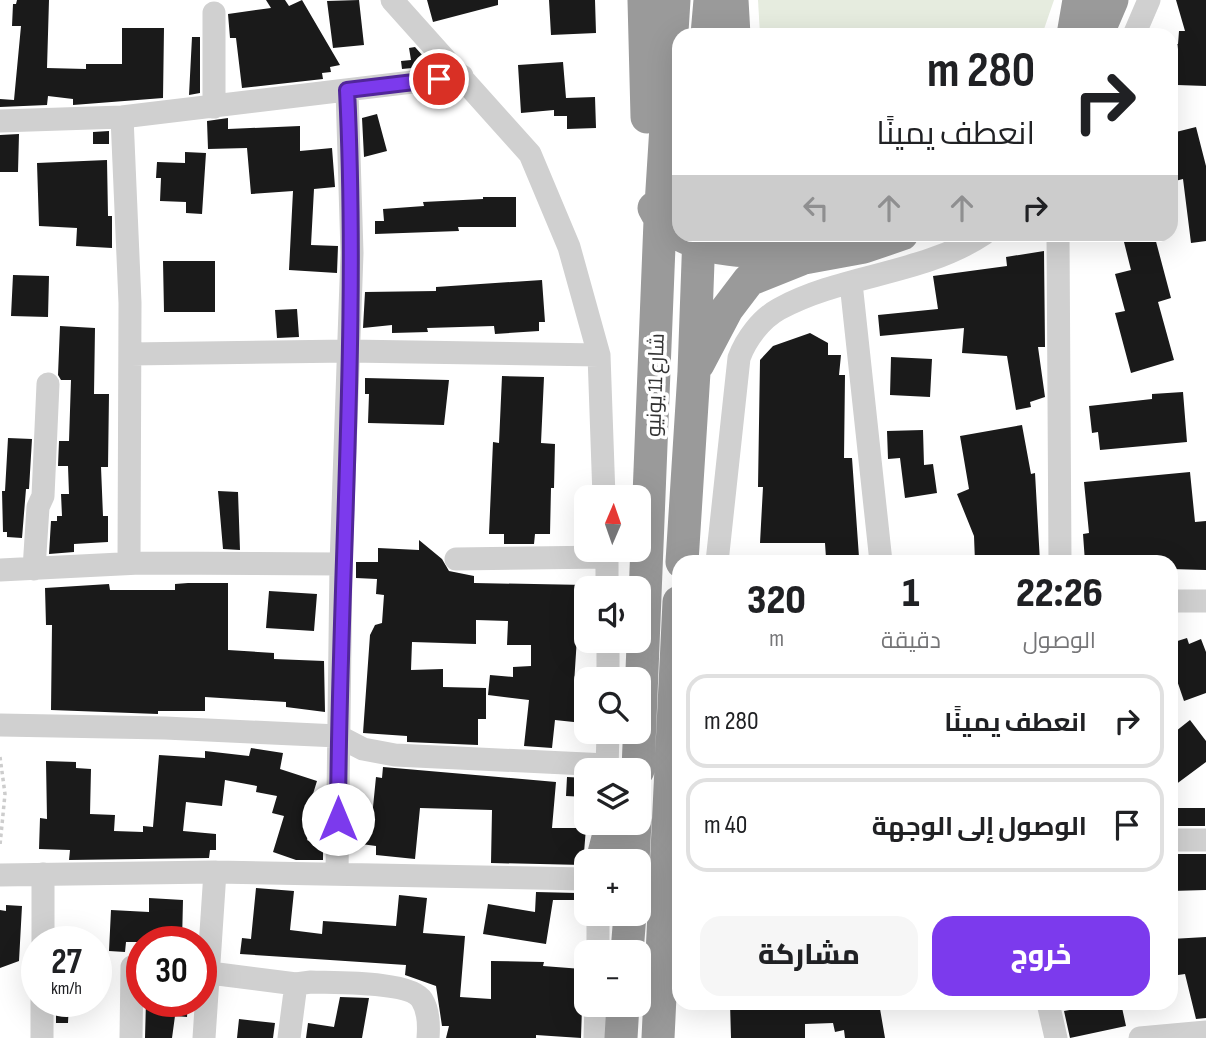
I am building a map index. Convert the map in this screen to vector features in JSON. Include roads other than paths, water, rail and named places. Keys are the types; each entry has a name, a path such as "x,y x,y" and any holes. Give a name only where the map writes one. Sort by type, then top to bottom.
{"highway":[{"path":"644,0 650,198 660,221 672,231"},
{"name":"شارع 11 يونيو","path":"672,28 674,0"},
{"path":"708,28 710,0"},
{"path":"732,0 734,28"},
{"path":"1074,28 1079,0"},
{"path":"1100,28 1112,0"},
{"name":"شارع 11 يونيو","path":"640,667 660,221 672,32"},
{"name":"شارع 11 يونيو","path":"682,555 699,242"},
{"path":"712,242 768,251 864,247"},
{"path":"694,372 727,309 749,280 804,258 879,242"},
{"path":"658,1038 672,747"},
{"path":"621,1038 622,1017"}],"street":[{"path":"392,0 463,76 530,154 569,247 599,355 604,485"},
{"path":"1137,28 1149,0"},
{"path":"214,13 214,107"},
{"path":"0,121 122,117 463,76"},
{"path":"337,874 341,564 349,351 352,166 347,90"},
{"path":"122,117 130,354 129,564"},
{"path":"718,555 738,358 745,342 778,310 851,283 934,259 968,242"},
{"path":"1058,242 1060,555"},
{"path":"851,283 880,555"},
{"path":"130,354 349,351 599,355"},
{"path":"34,569 38,507 43,496 48,384"},
{"path":"456,559 574,554"},
{"path":"0,570 129,564 341,564"},
{"path":"1178,601 1206,601"},
{"path":"0,725 165,728 338,737 363,749 395,755 574,766"},
{"path":"1178,840 1206,840"},
{"path":"212,926 215,872"},
{"path":"0,875 215,872 574,879"},
{"path":"43,874 43,926"},
{"path":"217,974 296,984 311,982 406,988 422,999 429,1022 428,1038"},
{"path":"289,1038 296,984"},
{"path":"1050,1010 1056,1038"},
{"path":"42,1038 43,1017"},
{"path":"131,1017 131,1038"},
{"path":"204,1038 206,1017"},
{"path":"595,1038 596,1017"},
{"path":"1140,1038 1206,1032"}]}
